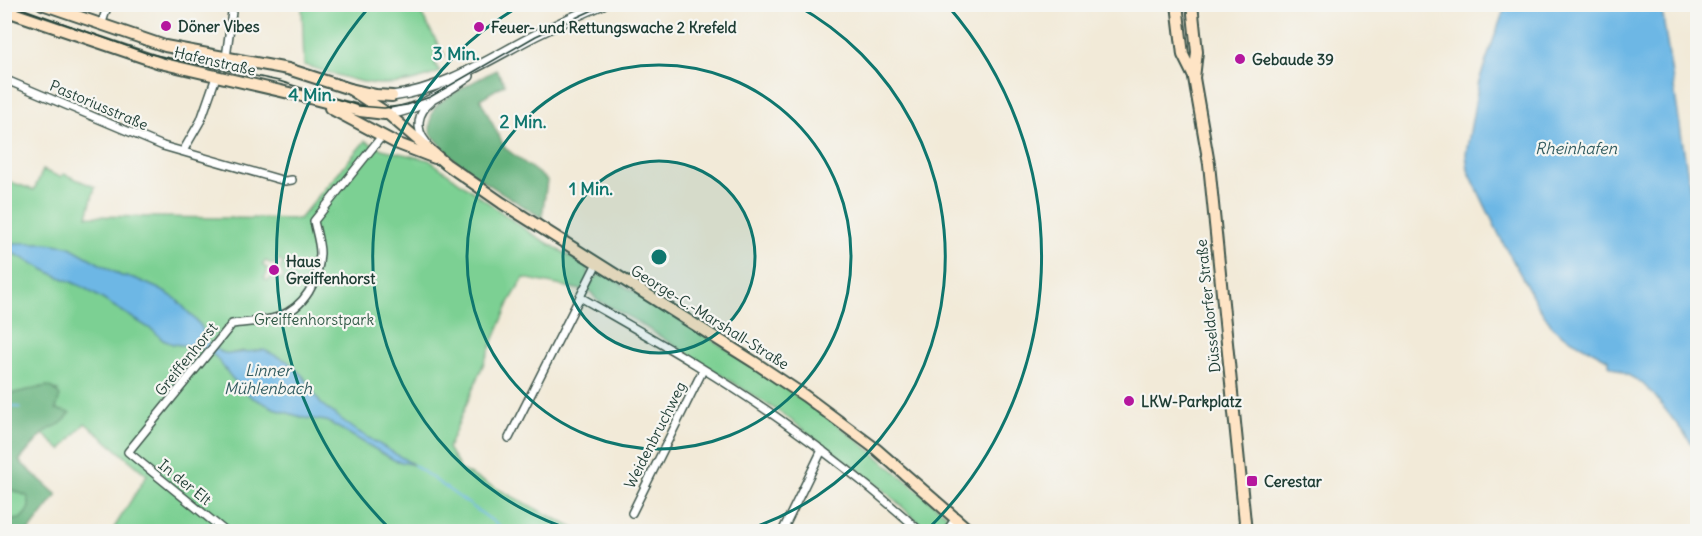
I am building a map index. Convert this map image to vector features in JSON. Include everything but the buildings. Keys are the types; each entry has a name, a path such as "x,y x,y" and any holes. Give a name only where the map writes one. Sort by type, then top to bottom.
{"main road":[{"name":"Hafenstraße","path":"42,4 165,46 288,69 350,89 392,96"},
{"name":"Düsseldorfer Straße","path":"1178,4 1183,55 1194,78 1209,164 1246,531"},
{"name":"Düsseldorfer Straße","path":"1192,4 1197,52 1194,78"},
{"name":"Hafenstraße","path":"4,10 131,55 360,111 388,114"},
{"name":"George-C.-Marshall-Straße","path":"350,89 417,134 446,164 511,208 805,396 876,449 971,531"},
{"path":"302,96 382,136 446,164"}],"street":[{"path":"101,26 108,4"},
{"path":"226,58 233,4"},
{"name":"Hafenstraße","path":"392,96 413,93 438,85 483,65 534,36 603,4"},
{"name":"Hafenstraße","path":"388,114 419,107 438,97 483,65"},
{"path":"183,151 201,120 216,77"},
{"name":"Pastoriusstraße","path":"4,79 163,146 225,165 292,180"},
{"path":"402,145 410,144 417,134 423,110 438,97"},
{"name":"Greiffenhorst","path":"128,452 232,324 278,317 294,309 307,296 315,279 320,253 314,221 382,136"},
{"path":"509,438 597,263"},
{"name":"Weidenbruchweg","path":"580,297 703,370 781,420 878,494 921,531"},
{"name":"Weidenbruchweg","path":"632,513 703,370"},
{"path":"782,531 822,450"},
{"name":"In der Elt","path":"128,452 226,531"},
{"path":"946,531 956,518"}],"green space":[{"path":"302,5 416,5 445,56 435,64 440,72 403,83 387,84 356,80 304,65"},
{"path":"496,70 505,84 480,99 505,148 547,180 542,218 461,167 430,133 432,115 438,104"},
{"name":"Greiffenhorstpark","path":"365,141 382,149 429,160 529,232 588,267 590,286 595,277 605,274 778,382 865,446 966,531 928,531 884,490 784,415 633,319 597,300 591,292 524,278 510,301 448,448 461,470 579,531 112,531 147,475 85,423 61,450 43,434 19,461 57,495 29,531 5,531 4,400 58,391 47,386 5,395 5,251 83,287 154,331 163,340 173,344 201,347 215,356 251,397 278,410 305,418 327,421 394,460 412,464 357,431 321,404 303,376 242,351 229,354 221,352 207,342 201,326 175,298 159,289 134,278 121,276 68,246 44,243 5,245 5,180 34,190 43,170 60,177 64,174 95,187 87,216 299,219","holes":["279,260 283,263 280,270 284,276 281,280 277,277 272,277 268,281 264,278 267,268 262,265 266,261 276,264"]},
{"path":"47,386 53,388 60,396 56,409 70,413 63,422 40,437 19,461 57,495 29,531 10,531 5,526 5,516 14,520 20,519 27,511 29,503 27,496 12,490 5,483 5,395"}],"water":[{"name":"Rheinhafen","path":"1506,4 1661,5 1697,234 1697,450 1641,382 1609,365 1609,360 1561,334 1551,325 1502,241 1468,170 1466,154 1479,81"},
{"name":"Linner Mühlenbach","path":"16,243 68,246 121,276 134,278 159,289 175,298 201,326 207,342 221,352 229,354 264,350 287,361 303,376 321,404 357,431 414,465 394,460 327,421 305,418 278,410 251,397 215,356 201,347 173,344 163,340 154,331 83,287 5,251 5,245"}],"waterway":[{"path":"4,404 21,408"},
{"name":"Linner Mühlenbach","path":"414,465 508,532"}],"tram line":[{"path":"10,4 146,53 279,81 359,106 384,108 407,105 430,97 536,36 606,4"}],"place":[{"name":"Döner Vibes","path":"166,26"},
{"name":"Feuer- und Rettungswache 2 Krefeld","path":"479,27"},
{"name":"Gebaude 39","path":"1240,59"},
{"name":"Haus Greiffenhorst","path":"274,270"},
{"name":"LKW-Parkplatz","path":"1129,401"},
{"name":"Cerestar","path":"1252,481"}]}
